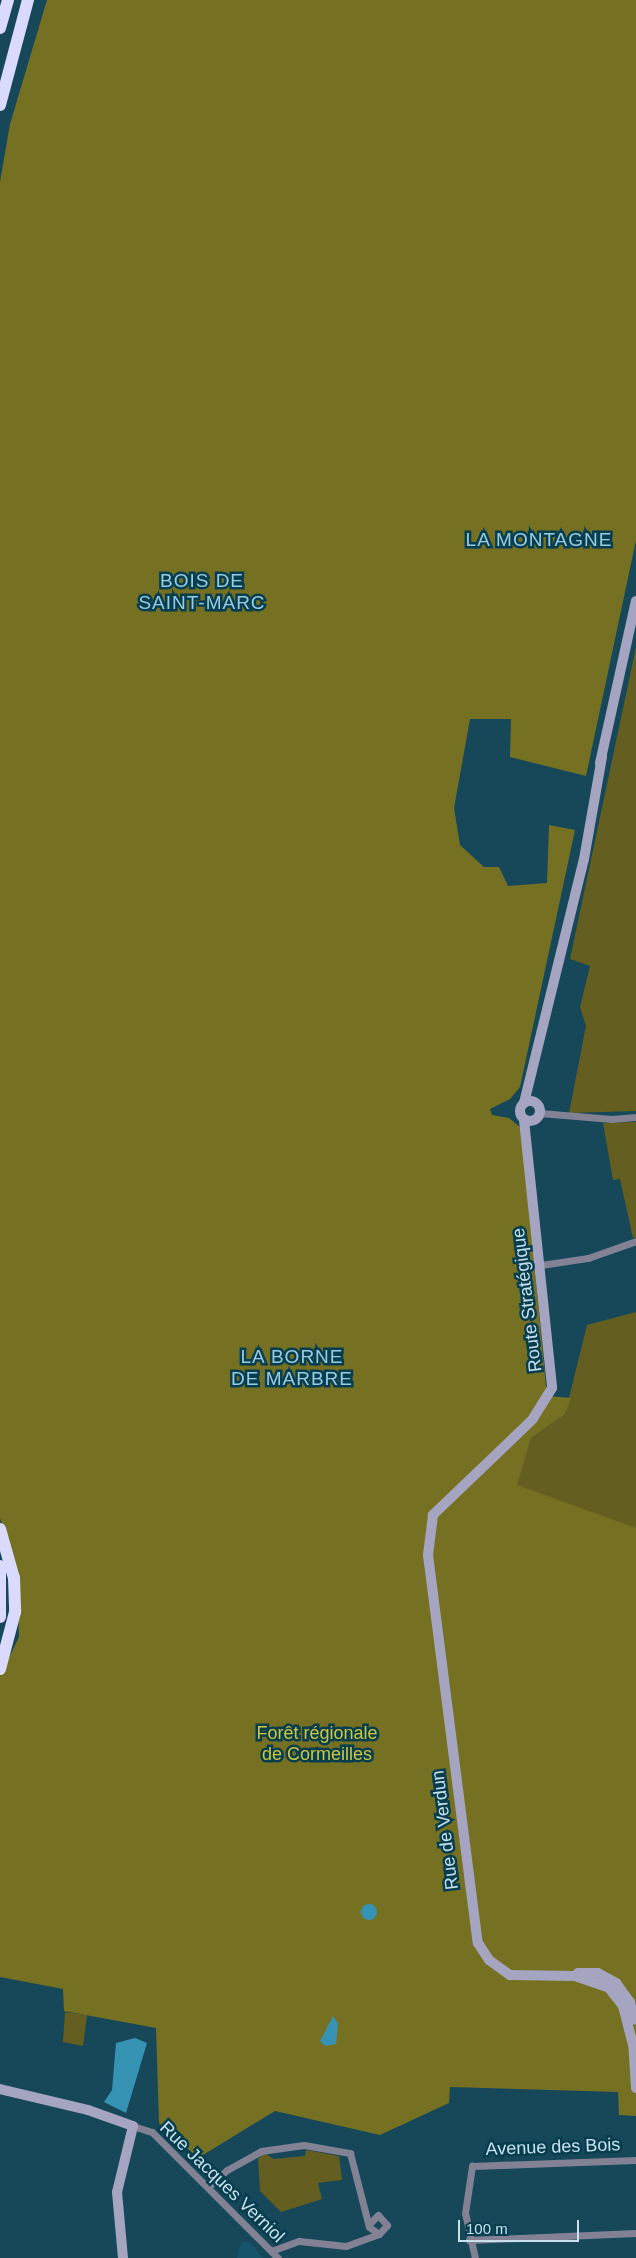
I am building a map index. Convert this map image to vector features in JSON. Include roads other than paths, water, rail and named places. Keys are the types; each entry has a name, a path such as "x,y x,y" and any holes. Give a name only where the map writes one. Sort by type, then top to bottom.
{"highway":[{"path":"0,28 8,0"},
{"path":"0,105 28,0"},
{"path":"0,1529 14,1578 15,1612 0,1669"},
{"path":"0,1566 0,1617"}],"street":[{"name":"Route Stratégique","path":"524,1103 533,1082 636,591"},
{"name":"Route Stratégique","path":"624,649 636,601"},
{"name":"Route Stratégique","path":"435,1610 428,1548 433,1515 537,1415 552,1388 529,1146 534,1114 533,1082"},
{"path":"534,1114 524,1103 520,1111 534,1114 607,1119 636,1116"},
{"path":"541,1265 588,1258 636,1242"},
{"name":"Rue de Verdun","path":"435,1610 478,1943 489,1960 510,1975 566,1975 590,1980 615,1992 626,2013 633,2045 636,2088"},
{"name":"Rue Jacques Verniol","path":"0,2089 88,2110 152,2132 278,2258"},
{"path":"123,2258 117,2192 133,2126"},
{"path":"208,2187 227,2170 260,2151 304,2145 350,2153 368,2224 379,2234"},
{"name":"Avenue des Bois","path":"469,2240 465,2213 472,2166 636,2160"},
{"path":"271,2251 299,2241 346,2246 379,2234 387,2228 384,2217 375,2215 368,2224"},
{"path":"475,2258 469,2240 636,2233"}],"district":[{"name":"LA MONTAGNE","path":"539,540"},
{"name":"BOIS DE SAINT-MARC","path":"202,592"},
{"name":"LA BORNE DE MARBRE","path":"292,1368"}],"park label":[{"name":"Forêt régionale de Cormeilles","path":"317,1744"}]}
